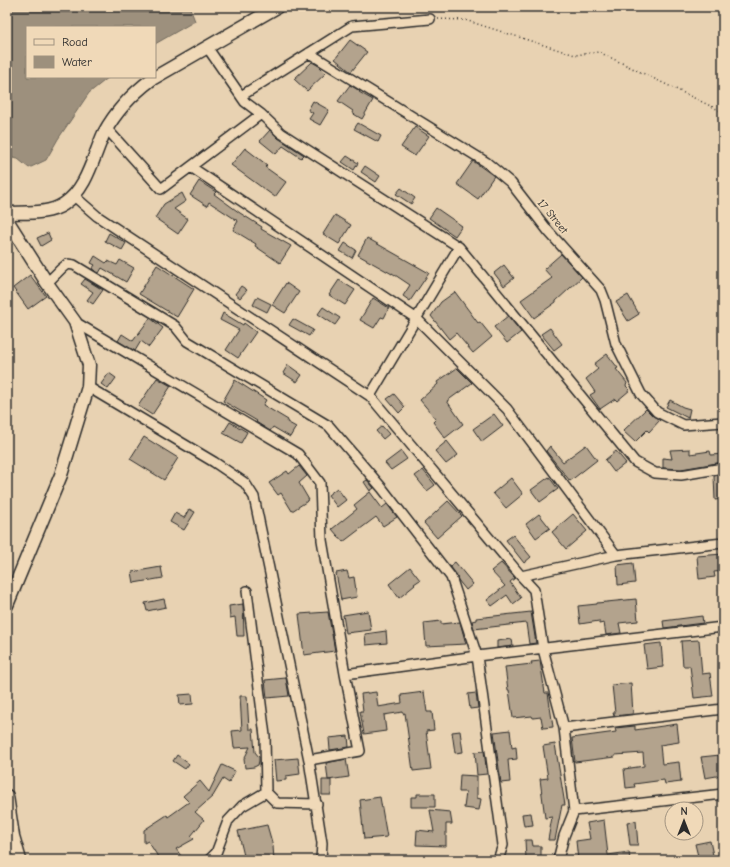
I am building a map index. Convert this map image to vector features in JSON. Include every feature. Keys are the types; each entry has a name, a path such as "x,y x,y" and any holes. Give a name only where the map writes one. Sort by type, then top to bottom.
{"main road":[{"path":"156,77 278,7"},
{"path":"7,213 48,211 63,205 74,196 83,183 107,129 115,116 136,92 154,78"},
{"path":"7,220 47,283 75,322 89,365 88,387 61,475 7,605"},
{"path":"7,796 13,836 20,860"}],"street":[{"path":"241,96 352,26 430,19"},
{"path":"207,47 245,102 281,132 460,247 635,462 655,473 681,475 723,468"},
{"name":"17 Street","path":"309,53 486,162 511,183 550,232 601,290 616,344 641,394 657,412 684,425 723,422"},
{"path":"107,129 160,189 261,114"},
{"path":"191,166 417,319 507,410 616,554"},
{"path":"74,196 97,216 370,396 534,590 543,649 564,728 574,812 564,836 558,860"},
{"path":"370,396 460,247"},
{"path":"47,283 67,264 74,266 175,326 187,341 329,426 382,488 451,577 477,656 503,845 498,860"},
{"path":"75,322 298,454 320,483 322,540 360,751 309,760"},
{"path":"88,387 214,462 245,483 254,497 309,760 322,843 321,860"},
{"path":"521,576 616,554 723,543"},
{"path":"247,591 265,736 266,792 277,803 317,804"},
{"path":"345,674 477,656 723,627"},
{"path":"564,728 723,708"},
{"path":"209,860 216,853 228,822 242,806 266,792"},
{"path":"574,812 723,794"}],"path":[{"path":"430,19 465,20 575,55 600,52 723,112"}],"water":[{"path":"7,7 191,7 190,8 195,21 156,43 156,26 26,26 26,78 108,78 89,93 58,139 46,160 29,168 18,159 7,157"}],"building":[{"path":"350,40 367,52 351,72 335,59"},
{"path":"312,62 326,73 307,91 294,79"},
{"path":"350,85 373,100 362,119 338,101"},
{"path":"313,101 329,110 320,125 309,119 313,113 308,110"},
{"path":"358,123 381,136 378,142 354,129"},
{"path":"415,127 429,136 415,156 401,147"},
{"path":"270,130 278,138 304,155 301,158 283,146 276,154 260,141"},
{"path":"245,148 267,165 265,167 286,182 275,197 231,165"},
{"path":"347,156 358,163 354,170 342,162"},
{"path":"473,161 494,176 478,199 457,184"},
{"path":"365,166 380,176 376,182 361,172"},
{"path":"199,181 216,192 214,194 240,213 262,227 261,229 291,246 280,263 255,246 256,244 233,230 238,221 209,202 207,206 190,195"},
{"path":"401,188 415,198 411,204 396,194"},
{"path":"182,193 186,201 174,209 188,219 178,234 155,218 164,204"},
{"path":"436,208 462,226 455,236 429,218"},
{"path":"335,215 351,225 339,244 323,234"},
{"path":"48,233 51,240 41,246 37,238"},
{"path":"109,233 126,243 122,250 105,241"},
{"path":"367,238 429,273 410,301 403,296 410,285 392,273 358,255"},
{"path":"345,243 356,250 352,258 340,251"},
{"path":"561,254 582,277 556,302 534,318 521,300 552,278 544,269"},
{"path":"95,256 106,263 108,261 117,265 120,260 134,268 126,282 102,268 99,273 92,269 95,265 91,263"},
{"path":"157,265 194,289 177,317 139,294"},
{"path":"504,265 514,278 504,286 494,273"},
{"path":"30,275 46,296 28,309 13,288"},
{"path":"85,279 103,290 93,304 87,300 93,292 81,284"},
{"path":"339,280 355,290 345,305 329,295"},
{"path":"286,283 299,292 285,313 272,305"},
{"path":"241,286 247,290 240,298 235,294"},
{"path":"455,292 478,323 480,322 492,337 473,353 456,333 449,339 431,316 441,302"},
{"path":"628,295 639,314 628,321 616,302"},
{"path":"257,297 271,304 267,312 253,305"},
{"path":"373,298 389,308 384,318 381,317 374,328 360,320"},
{"path":"323,307 340,318 335,325 318,314"},
{"path":"223,313 243,325 244,323 256,332 238,358 226,350 239,330 220,320"},
{"path":"508,316 521,332 507,343 494,327"},
{"path":"150,318 163,328 149,347 141,341 135,351 118,341 122,334 133,341"},
{"path":"293,319 313,330 309,336 289,325"},
{"path":"550,328 562,344 554,350 541,334"},
{"path":"607,354 618,368 616,369 627,383 626,386 630,390 617,401 615,399 600,409 590,395 595,392 586,379 598,369 594,364"},
{"path":"288,365 302,375 297,382 283,373"},
{"path":"457,368 472,383 447,401 463,424 445,438 433,422 436,419 420,400 438,384 437,382"},
{"path":"109,373 116,378 108,389 101,384"},
{"path":"157,378 171,386 152,415 138,406"},
{"path":"235,380 266,400 263,405 288,420 287,422 296,427 290,437 273,427 270,431 256,422 257,421 223,401"},
{"path":"394,394 405,407 399,413 387,399"},
{"path":"670,400 690,409 688,418 666,407"},
{"path":"646,409 660,420 649,432 647,430 635,442 623,431"},
{"path":"494,414 503,426 482,442 473,429"},
{"path":"230,422 247,432 241,443 223,433"},
{"path":"382,426 389,434 383,439 376,431"},
{"path":"144,437 178,458 164,480 130,459"},
{"path":"447,441 458,455 446,464 435,451"},
{"path":"586,445 597,460 570,481 546,451 550,446 563,462"},
{"path":"690,449 690,454 710,451 711,455 723,454 723,462 681,469 663,468 663,458 672,459 670,450"},
{"path":"401,451 407,459 391,470 385,463"},
{"path":"616,451 626,463 614,472 605,460"},
{"path":"299,466 307,476 299,483 309,500 292,511 281,493 278,495 269,483 287,471 289,474"},
{"path":"423,470 435,485 427,491 415,476"},
{"path":"723,474 723,499 715,500 714,476"},
{"path":"549,477 558,489 540,502 531,490"},
{"path":"511,478 523,494 506,508 493,493"},
{"path":"367,480 374,488 370,491 364,482"},
{"path":"337,488 346,500 337,507 328,495"},
{"path":"370,492 382,508 387,504 397,517 383,526 376,517 343,542 332,529 357,509 354,505"},
{"path":"448,501 462,516 437,538 424,523"},
{"path":"189,509 195,512 184,530 170,522 175,513 184,518"},
{"path":"539,514 550,528 536,538 526,524"},
{"path":"573,514 587,531 566,549 552,532"},
{"path":"513,535 531,557 524,563 506,540"},
{"path":"723,554 723,571 714,572 715,577 699,579 697,556"},
{"path":"455,562 473,584 466,590 450,566"},
{"path":"501,563 515,578 510,582 521,598 513,604 507,595 492,606 487,600 505,586 491,571"},
{"path":"633,563 635,583 618,585 617,565"},
{"path":"161,567 163,578 134,583 132,572"},
{"path":"410,567 420,580 399,598 389,584"},
{"path":"347,571 349,578 354,577 357,597 341,600 336,573"},
{"path":"164,599 166,607 147,611 145,603"},
{"path":"636,599 638,621 619,623 621,633 606,635 604,623 599,624 599,621 580,624 578,606"},
{"path":"243,604 244,636 237,636 235,617 230,618 229,606"},
{"path":"368,611 371,630 346,633 343,615"},
{"path":"328,612 335,651 304,655 299,614"},
{"path":"531,612 536,643 529,644 526,623 474,629 472,621 476,620 476,618"},
{"path":"702,616 703,623 664,628 663,621"},
{"path":"441,621 441,624 460,622 466,644 426,646 424,623"},
{"path":"386,631 387,643 366,645 365,634"},
{"path":"512,639 513,646 497,648 497,641"},
{"path":"699,640 702,674 710,673 713,696 694,698 690,666 683,666 681,641"},
{"path":"661,643 663,667 647,669 644,645"},
{"path":"540,661 545,693 548,693 553,727 543,728 541,717 533,718 532,716 513,718 505,667 532,664 531,662"},
{"path":"286,678 289,696 267,698 265,680"},
{"path":"631,683 633,714 614,716 612,685"},
{"path":"376,692 378,707 402,703 401,695 424,692 427,712 432,712 434,730 426,731 431,769 413,771 405,713 384,715 386,731 364,734 360,711 363,711 361,694"},
{"path":"476,693 478,708 470,709 468,694"},
{"path":"192,694 193,704 180,705 179,695"},
{"path":"240,696 247,696 249,729 253,729 255,752 259,757 258,765 254,767 245,768 244,759 250,747 234,748 232,731 242,730"},
{"path":"677,724 679,742 660,745 662,764 679,762 681,782 665,784 664,780 634,784 635,787 626,788 624,769 644,766 643,753 615,755 615,757 575,762 572,738 616,732 615,728 635,726 635,730"},
{"path":"510,730 512,748 516,747 517,759 508,760 510,782 501,783 494,732"},
{"path":"460,731 463,752 455,753 452,732"},
{"path":"348,736 349,747 330,750 329,738"},
{"path":"555,744 565,805 562,805 555,840 548,840 552,817 545,818 540,779 548,778 543,746"},
{"path":"484,751 487,774 477,775 475,752"},
{"path":"177,755 189,764 185,769 173,761"},
{"path":"720,755 722,775 705,778 701,757"},
{"path":"298,758 300,774 286,776 286,780 276,781 274,760"},
{"path":"346,759 349,777 328,780 326,763"},
{"path":"222,765 235,771 229,783 223,779 213,796 195,812 204,820 191,836 194,839 176,849 184,860 160,860 148,841 144,843 144,830 167,815 168,817 189,802 183,796 200,781 209,792"},
{"path":"460,775 477,776 477,798 481,799 479,810 464,808 466,792 459,792"},
{"path":"322,780 331,780 331,795 322,795"},
{"path":"417,794 435,794 435,807 411,807 411,797 417,797"},
{"path":"380,797 387,837 364,839 360,800"},
{"path":"430,810 450,812 452,824 446,824 446,846 416,845 417,830 434,832"},
{"path":"531,813 533,825 524,826 522,814"},
{"path":"604,820 608,855 629,852 630,860 578,860 576,841 590,839 587,823"},
{"path":"636,821 638,845 630,845 627,822"},
{"path":"267,825 273,846 274,860 245,860 238,831"},
{"path":"525,840 532,840 533,846 541,846 541,858 526,859"},
{"path":"710,841 714,860 699,860 695,844"}]}
